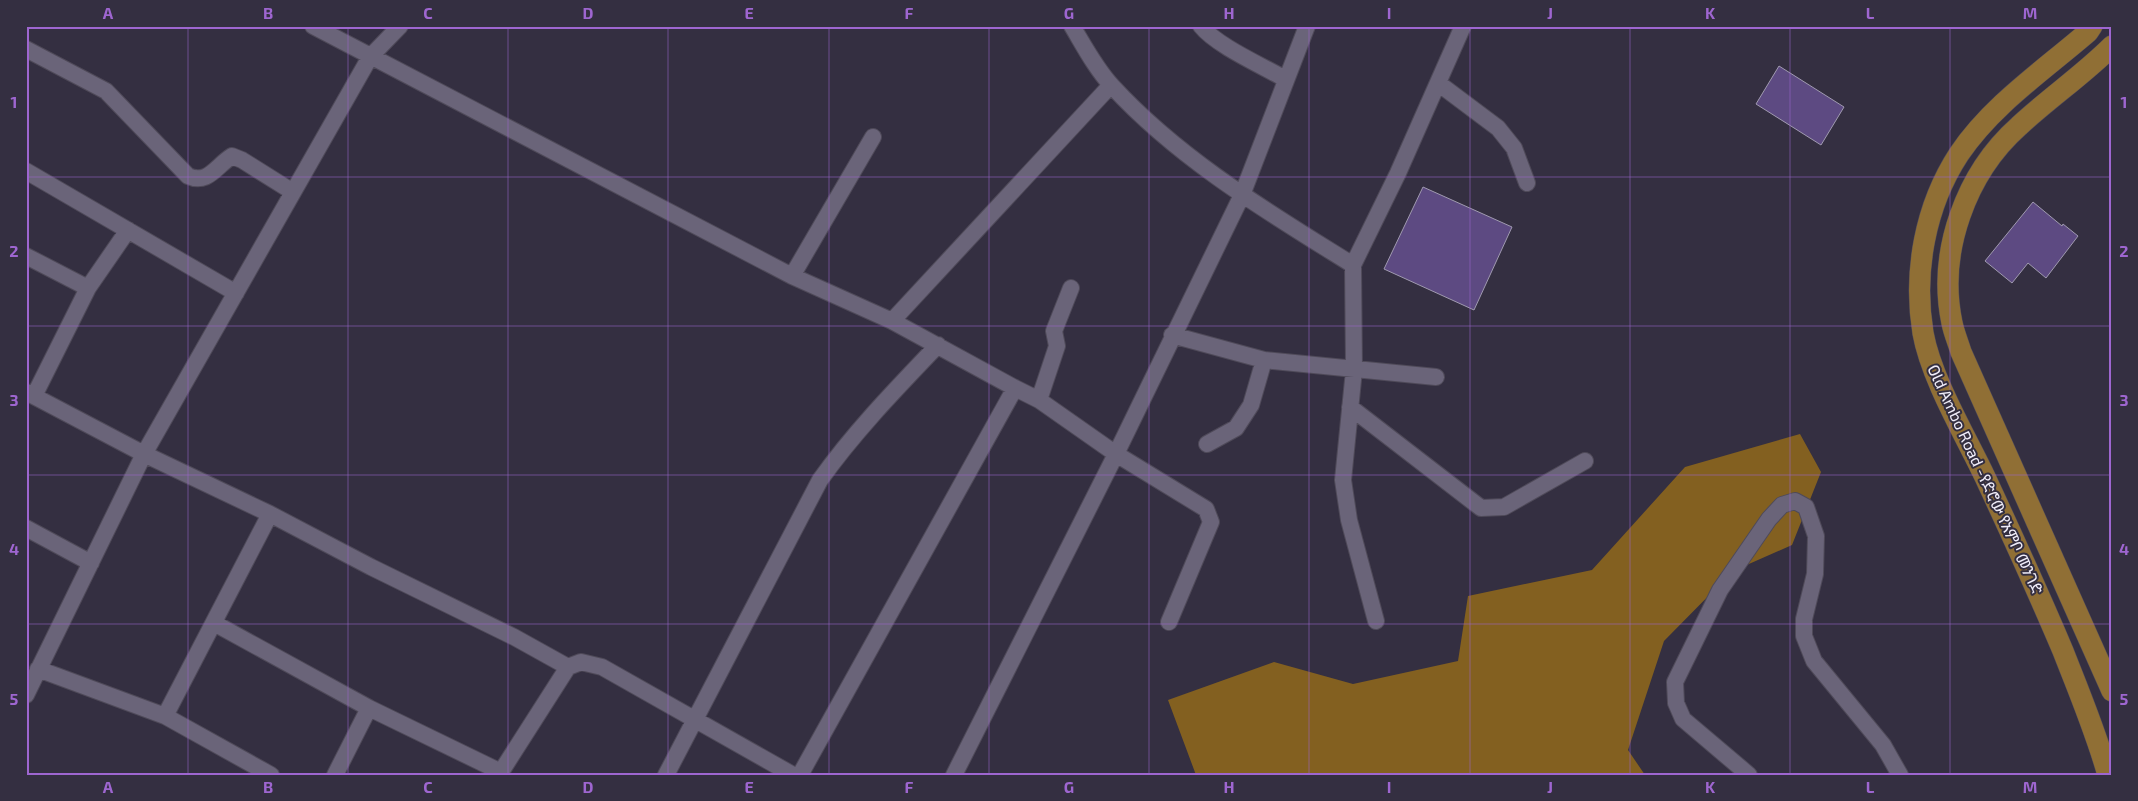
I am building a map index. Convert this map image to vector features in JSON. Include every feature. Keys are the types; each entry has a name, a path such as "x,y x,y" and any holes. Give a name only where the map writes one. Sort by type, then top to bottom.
{"main road":[{"name":"Old Ambo Road -የድሮው የአምቦ መንገድ","path":"2092,26 2081,38 2000,105 1976,131 1959,155 1944,182 1929,222 1921,260 1920,306 1924,335 1935,372 2028,567 2097,734 2108,775"},
{"name":"Old Ambo Road -የድሮው የአምቦ መንገድ","path":"2110,683 1961,352 1952,323 1948,273 1956,228 1964,204 1976,179 1996,150 2018,126 2072,83 2112,46"},
{"path":"1929,222 1956,228"}],"street":[{"path":"313,26 792,276 892,320 1039,400 1116,454 1199,504 1206,509 1211,522 1169,622"},
{"path":"26,695 144,454 370,57 400,26"},
{"path":"1072,26 1110,85 1160,133 1242,195 1352,265"},
{"path":"1202,26 1206,32 1229,47 1285,79"},
{"path":"954,775 1116,454 1172,335 1242,195 1285,79 1307,26"},
{"path":"1376,621 1349,520 1343,480 1354,370 1352,265 1398,172 1463,26"},
{"path":"26,49 106,91 188,176 197,180 204,179 232,156 242,160 293,192"},
{"path":"1438,83 1498,128 1514,148 1527,183"},
{"path":"892,320 1110,85"},
{"path":"792,276 874,137"},
{"path":"26,171 236,293"},
{"path":"128,230 88,288 30,394 144,454 270,514 370,567 514,637 568,667"},
{"path":"26,256 88,288"},
{"path":"1039,400 1057,346 1054,331 1071,288"},
{"path":"1172,335 1264,360 1436,377"},
{"path":"666,775 820,480 873,412 938,345"},
{"path":"1207,444 1236,428 1251,405 1264,360"},
{"path":"800,775 1014,388"},
{"path":"1350,407 1481,508 1504,507 1585,461"},
{"path":"1749,775 1682,719 1676,703 1675,682 1720,590 1769,519 1782,505 1795,501 1806,507 1816,536 1816,574 1804,619 1804,636 1814,661 1883,745 1900,775"},
{"path":"164,716 270,514"},
{"path":"26,528 91,563"},
{"path":"214,623 369,708 500,773 568,667 581,662 602,667 792,775"},
{"path":"38,669 164,716 270,775"},
{"path":"335,775 369,708"}],"shaded area":[{"path":"1800,434 1821,472 1792,545 1733,571 1664,641 1628,750 1645,775 1196,775 1168,700 1274,662 1353,684 1458,661 1468,596 1592,570 1685,467"}],"building":[{"path":"1779,66 1844,107 1821,145 1756,104"},
{"path":"1423,187 1512,227 1474,310 1384,269"},
{"path":"2033,202 2062,226 2063,224 2078,236 2046,278 2028,263 2012,283 1985,261"}]}
